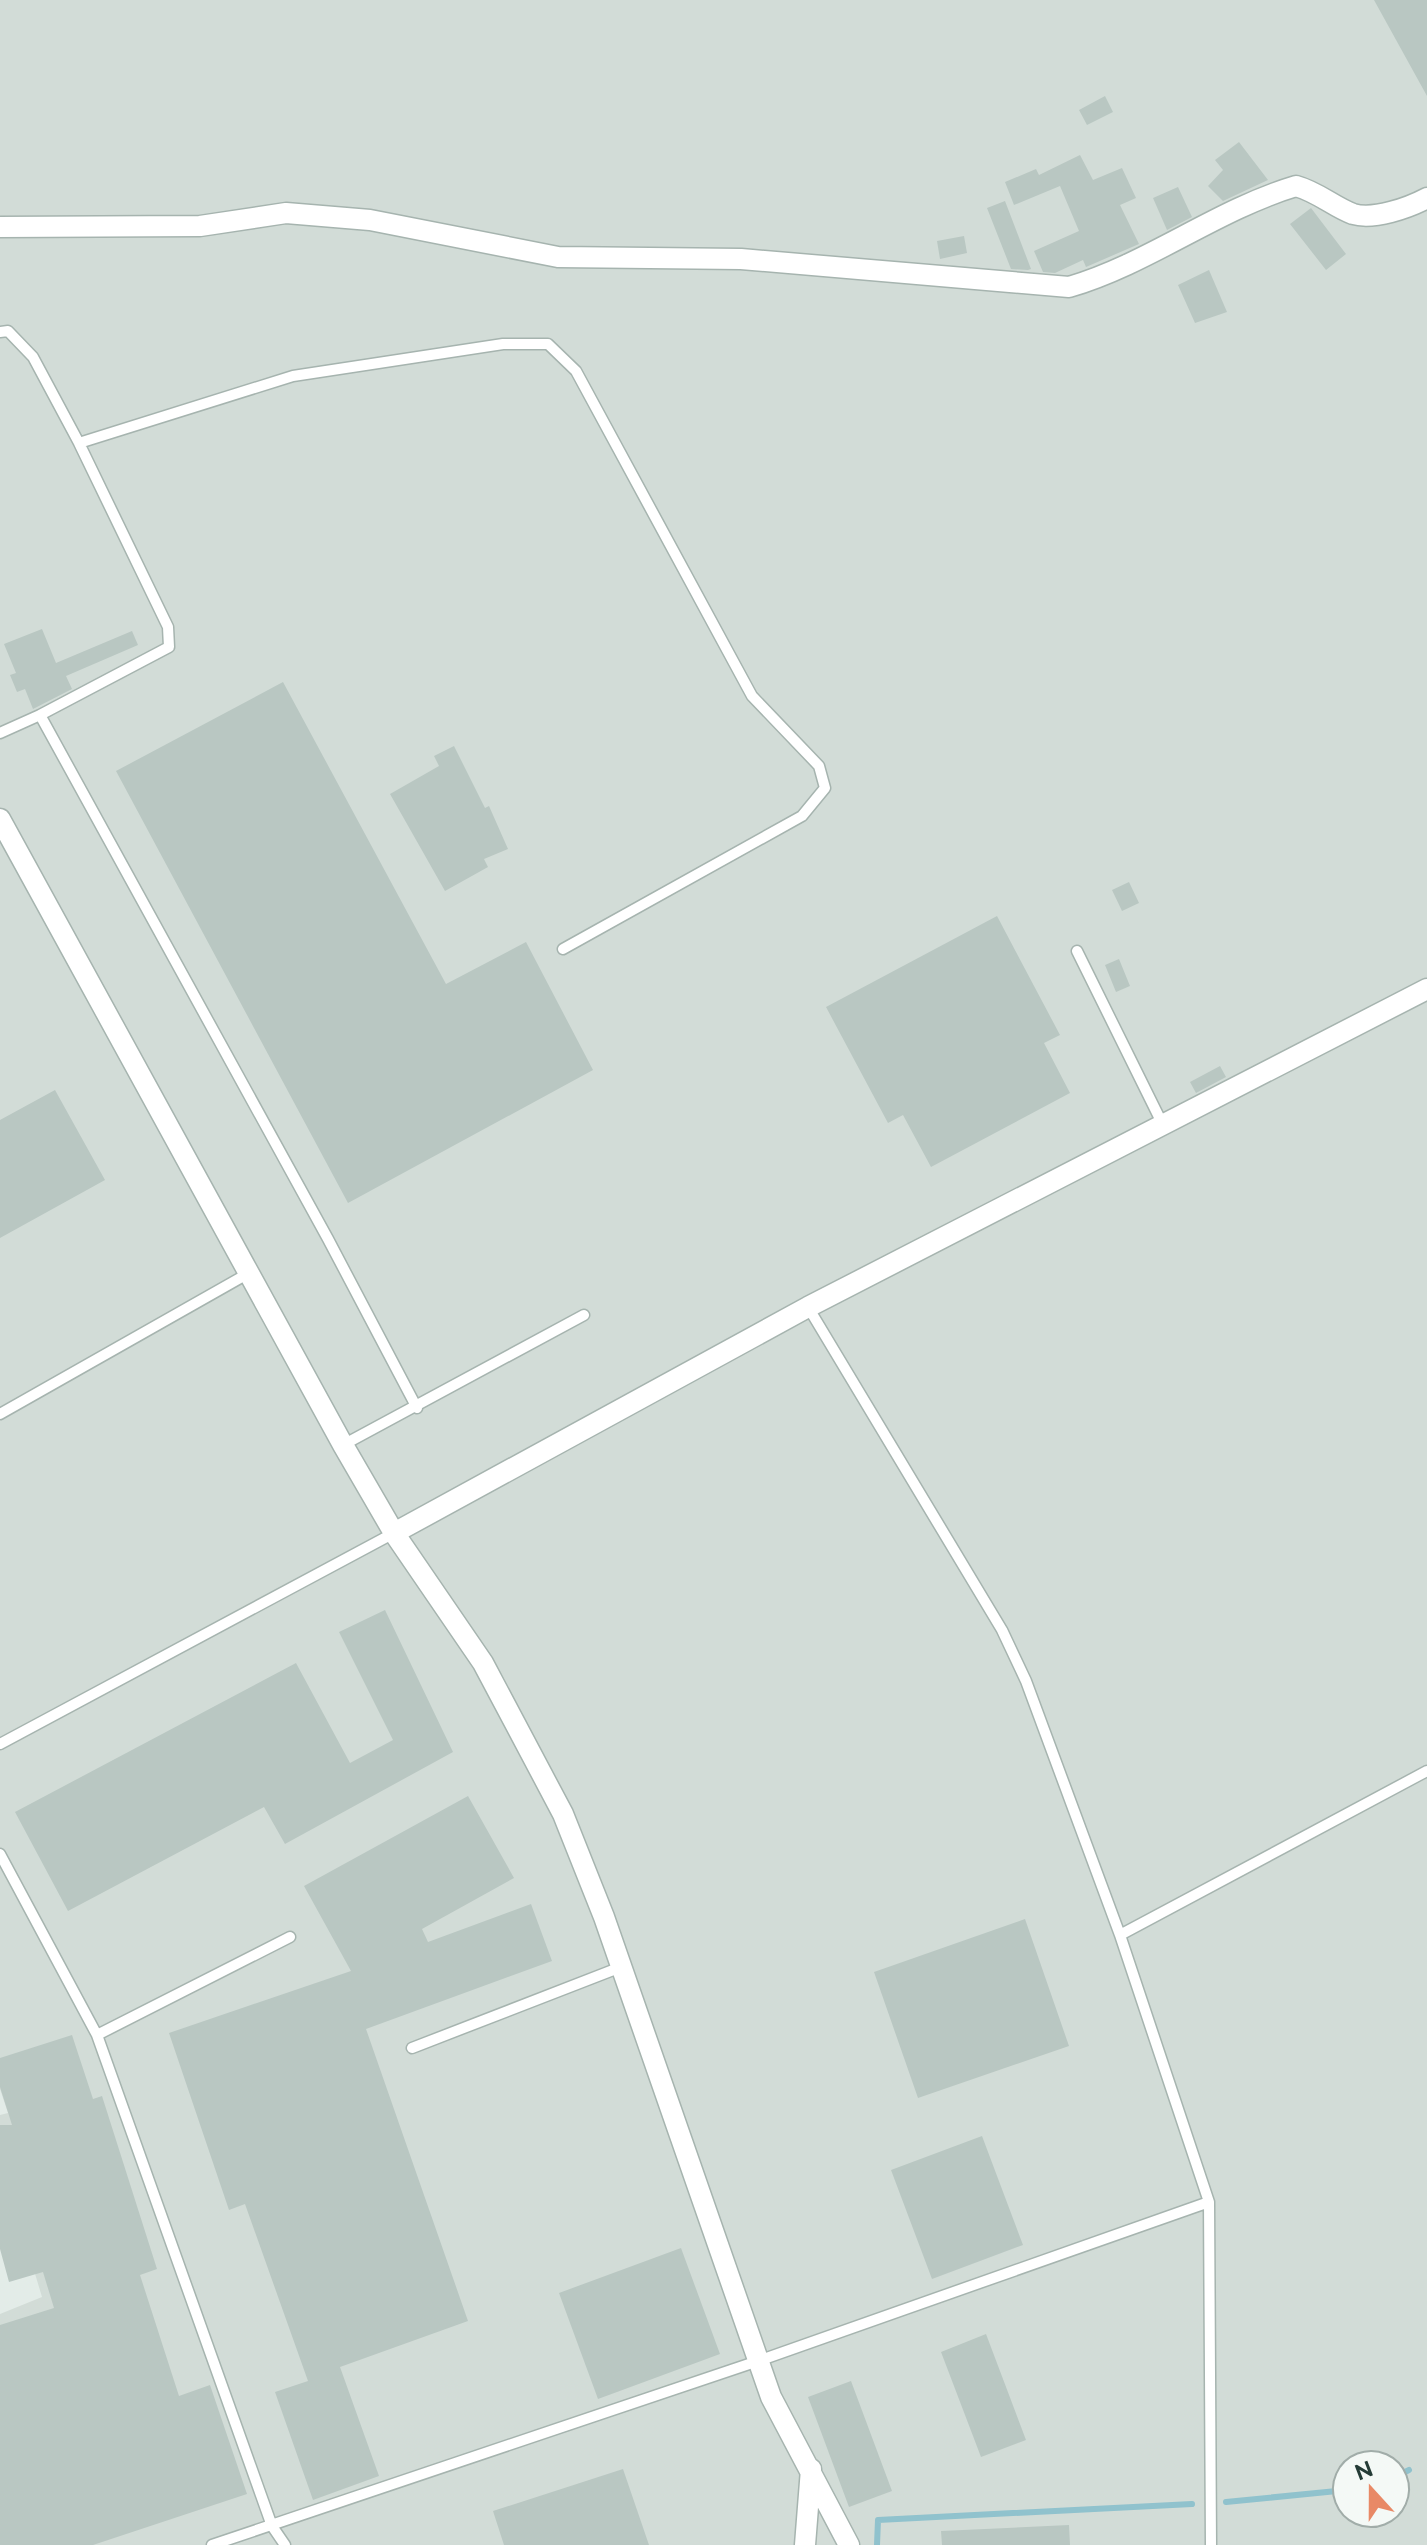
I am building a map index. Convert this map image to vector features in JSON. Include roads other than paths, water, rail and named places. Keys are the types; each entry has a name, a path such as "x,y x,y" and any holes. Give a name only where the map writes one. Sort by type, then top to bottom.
{"street":[{"path":"0,227 200,226 286,213 370,220 558,257 741,259 1069,287 1100,278 1220,216 1296,186 1323,196 1352,213 1367,215 1427,198"},
{"path":"0,819 343,1445 394,1533 483,1663 556,1800 621,1967 771,2397 849,2545"},
{"path":"394,1533 808,1307 1427,989"},
{"path":"805,2545 811,2469"}],"lane":[{"path":"0,332 8,331 33,357 79,443 168,627 169,647 0,733"},
{"path":"79,443 293,376 474,348 548,344 576,371 752,696 819,766 825,788 802,816 563,949"},
{"path":"40,715 321,1225 417,1408"},
{"path":"1077,951 1163,1125"},
{"path":"0,1414 250,1271"},
{"path":"808,1307 1002,1630 1026,1681 1120,1935 1209,2202 1211,2545"},
{"path":"343,1445 417,1408 584,1315"},
{"path":"0,1744 394,1533"},
{"path":"1120,1935 1427,1771"},
{"path":"0,1854 97,2035 272,2526 285,2545"},
{"path":"97,2035 290,1937"},
{"path":"412,2048 621,1967"},
{"path":"212,2545 758,2361 1209,2202"}],"waterway":[{"path":"1226,2502 1331,2492"},
{"path":"877,2545 878,2520 1192,2504"}]}
